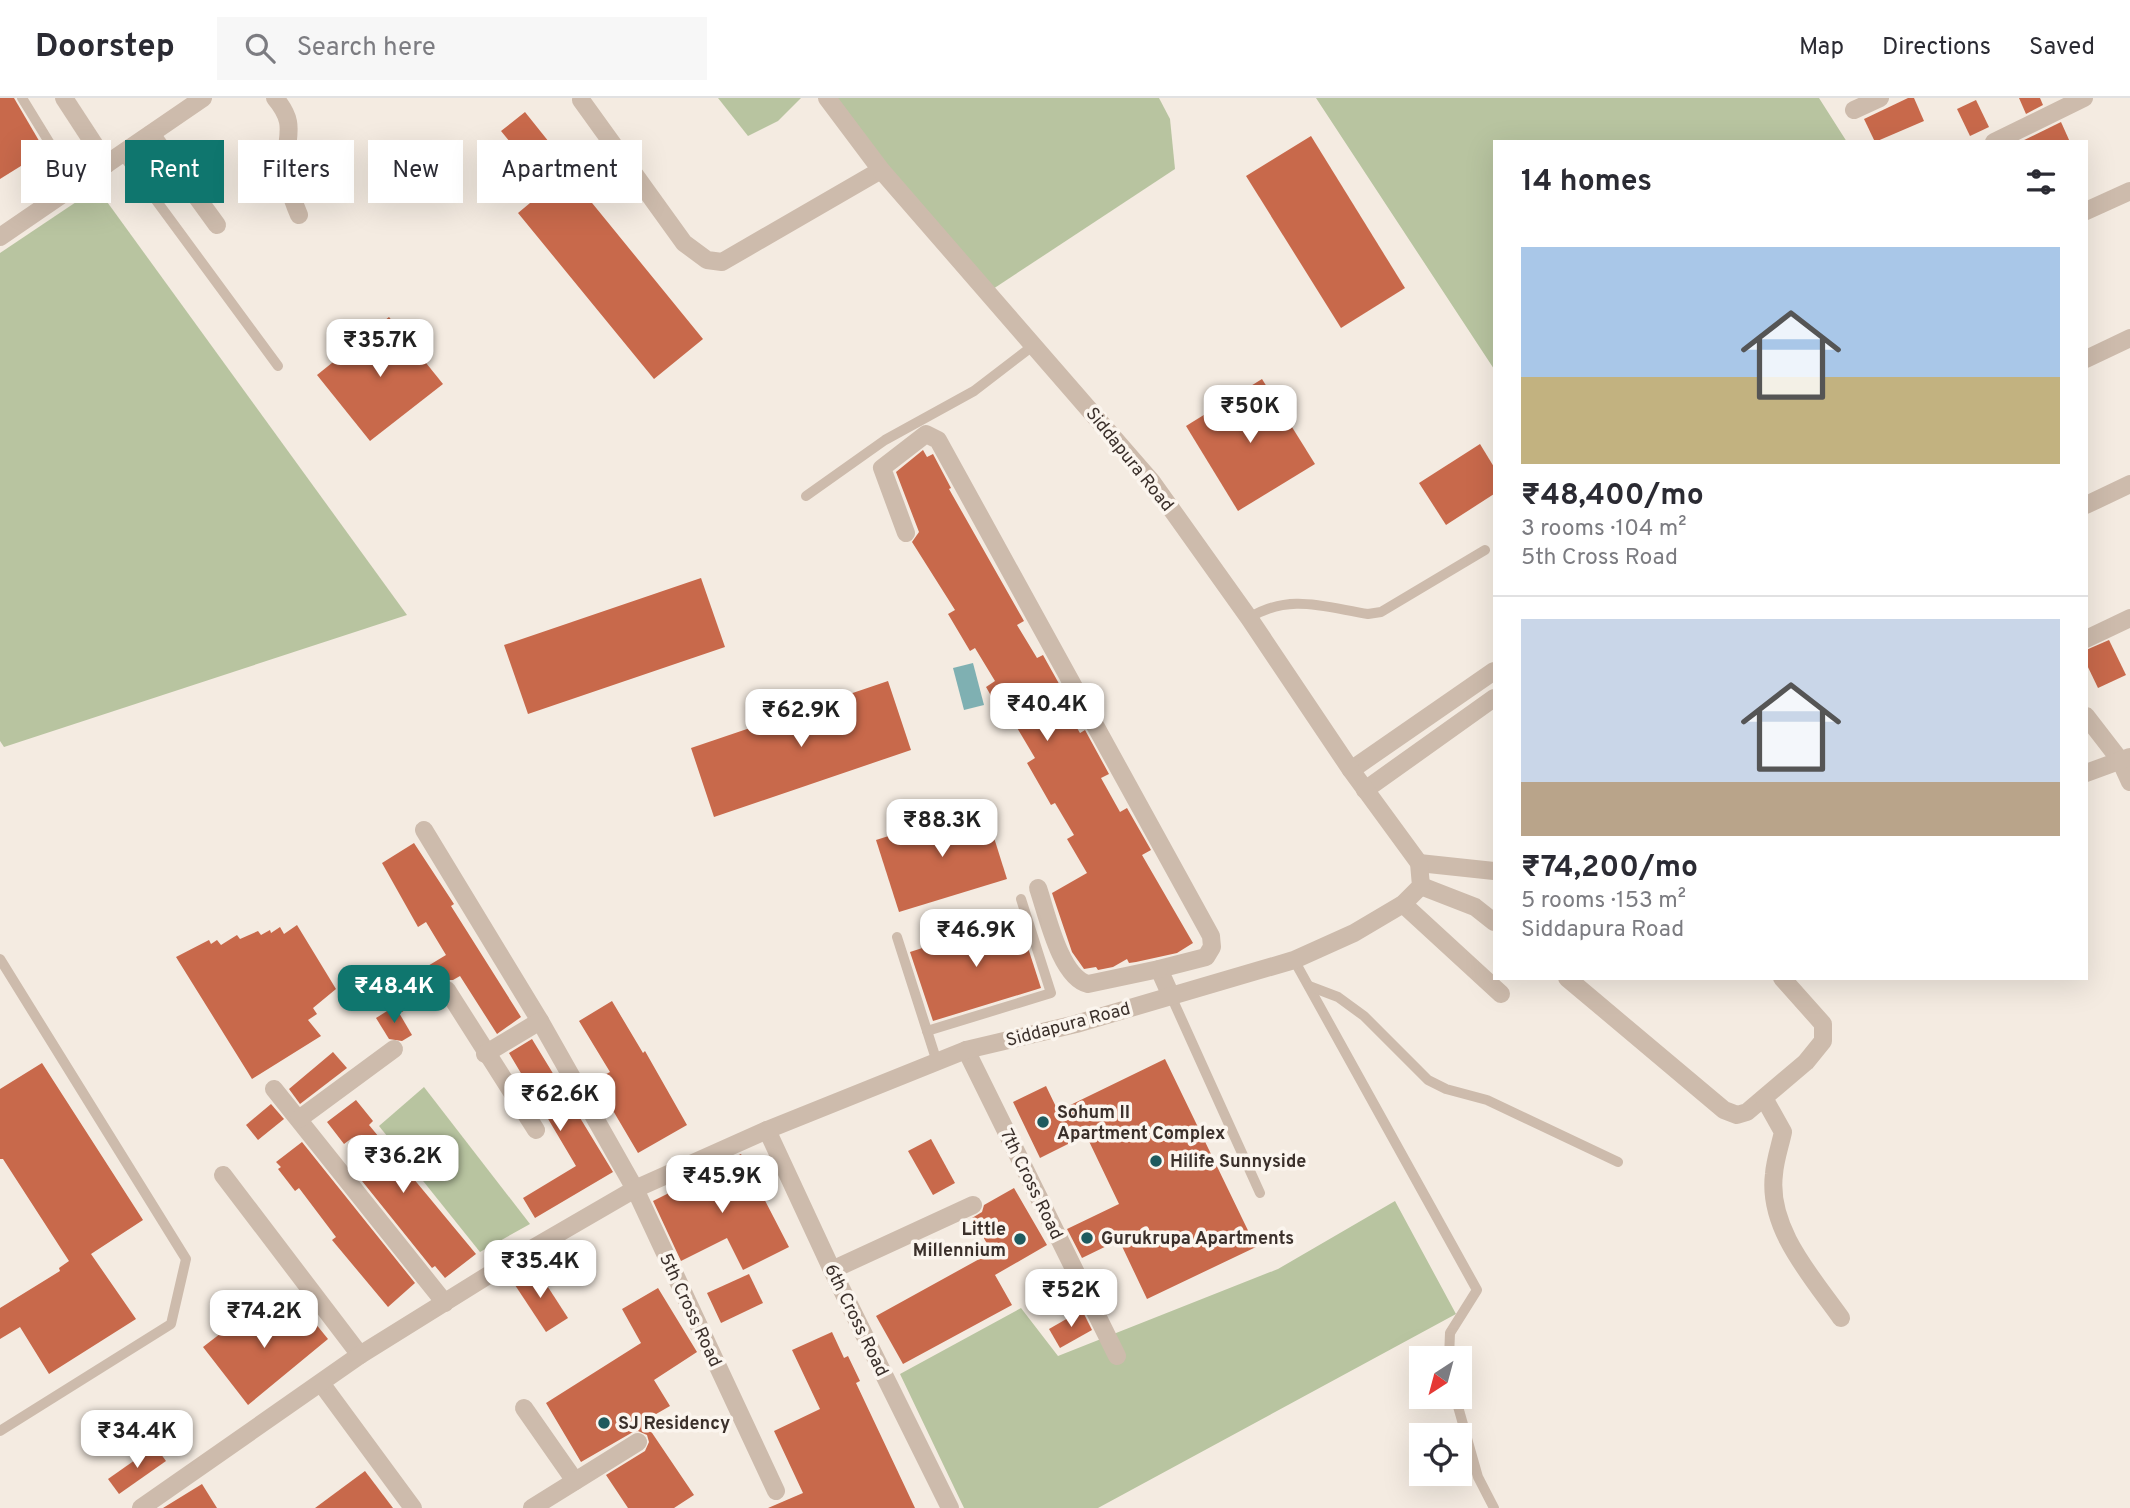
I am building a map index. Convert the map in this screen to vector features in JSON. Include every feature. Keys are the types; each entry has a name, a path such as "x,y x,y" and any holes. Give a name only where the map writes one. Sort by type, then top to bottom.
{"street":[{"path":"64,98 115,159"},
{"path":"111,162 202,98"},
{"path":"275,98 290,121 286,159 288,192 299,215"},
{"name":"Siddapura Road","path":"827,98 881,170 1153,482 1351,770 1419,863"},
{"path":"1854,110 1880,98"},
{"path":"1998,140 2084,98"},
{"path":"581,100 684,243 707,260 722,262 881,170"},
{"path":"151,134 216,225"},
{"path":"2088,210 2130,191"},
{"path":"0,237 51,203"},
{"path":"2088,358 2130,338"},
{"path":"906,533 882,468 926,433 931,434 938,440 1211,936 1212,947 1206,957 1088,984 1078,982 1065,964 1038,888"},
{"path":"2088,504 2130,484"},
{"path":"2088,638 2130,618"},
{"path":"1351,770 1493,672"},
{"path":"1365,790 1493,699"},
{"path":"2088,718 2125,758 2130,782"},
{"path":"2088,773 2125,758"},
{"name":"5th Cross Road","path":"424,830 540,1021 635,1189 776,1491"},
{"path":"1493,871 1419,863 1421,886 1475,907 1493,921"},
{"name":"Siddapura Road","path":"141,1508 360,1355 635,1189 767,1130 966,1050 1076,1024 1294,960 1354,933 1404,904 1421,886"},
{"path":"1404,904 1501,994"},
{"path":"1159,969 1171,996"},
{"path":"1569,980 1724,1110 1737,1115 1747,1112 1806,1062 1823,1041 1823,1024 1784,980"},
{"path":"447,990 485,1054 536,1130"},
{"path":"485,1054 540,1021"},
{"path":"299,1119 394,1049"},
{"name":"7th Cross Road","path":"966,1050 1117,1356"},
{"path":"274,1088 444,1303"},
{"path":"1764,1098 1783,1132 1773,1176 1778,1216 1797,1256 1841,1318"},
{"name":"6th Cross Road","path":"767,1130 832,1270 950,1508"},
{"path":"223,1175 360,1355"},
{"path":"832,1270 972,1205"},
{"path":"321,1383 412,1508"},
{"path":"524,1408 575,1481"},
{"path":"532,1508 638,1442"}],"lane":[{"path":"22,98 48,140"},
{"path":"115,159 278,366"},
{"path":"806,496 885,440 974,391 1034,345"},
{"path":"1249,618 1268,606 1289,602 1368,614 1381,612 1485,550"},
{"path":"927,1031 1051,993 1021,899"},
{"path":"897,937 937,1062"},
{"path":"0,959 186,1259 171,1324 0,1431"},
{"path":"1294,960 1477,1290 1450,1334 1450,1346"},
{"path":"1309,986 1338,997 1364,1016 1428,1080 1446,1089 1487,1100 1618,1162"},
{"path":"1171,996 1260,1193"},
{"path":"1459,1409 1478,1477 1494,1508"}],"green space":[{"path":"718,98 801,98 778,121 748,136"},
{"path":"818,98 1159,98 1170,119 1175,169 993,289"},
{"path":"1316,98 1819,98 1846,140 1493,140 1493,367"},
{"path":"75,203 108,203 407,615 4,747 0,741 0,253"},
{"path":"424,1087 530,1224 480,1252 379,1126"},
{"path":"1395,1201 1456,1314 1098,1508 964,1508 900,1374 1021,1308 1058,1356 1278,1269"}],"water":[{"path":"973,663 984,705 964,710 953,668"}],"building":[{"path":"0,98 14,98 39,140 21,140 21,166 0,179"},
{"path":"1908,98 1914,98 1924,121 1874,140 1864,119"},
{"path":"2019,98 2040,98 2043,105 2026,114"},
{"path":"1976,100 1989,127 1970,136 1957,109"},
{"path":"525,112 547,140 508,140 501,131"},
{"path":"2061,122 2069,140 2024,140"},
{"path":"1311,136 1405,288 1341,328 1246,176"},
{"path":"530,203 592,203 703,339 654,379 518,213"},
{"path":"389,317 443,384 370,441 317,375"},
{"path":"1262,379 1315,464 1238,511 1186,426"},
{"path":"1480,444 1493,465 1493,495 1446,525 1419,483"},
{"path":"923,450 927,457 933,454 951,488 949,489 1024,621 1017,625 1037,658 1043,655 1067,698 1061,701 1080,733 1085,730 1109,774 1101,778 1120,812 1127,808 1151,850 1142,855 1193,943 1177,953 1129,963 1127,959 1113,967 1098,970 1096,967 1084,969 1072,952 1052,893 1087,873 1067,839 1074,835 1055,803 1051,805 1027,763 1035,758 1016,726 1010,729 986,687 995,681 975,648 970,651 948,614 955,610 912,542 919,532 896,472"},
{"path":"701,578 725,647 528,714 504,645"},
{"path":"2109,640 2126,675 2098,688 2088,667 2088,649"},
{"path":"888,681 911,750 714,817 691,748"},
{"path":"984,806 1007,879 899,912 876,840"},
{"path":"414,843 454,904 451,906 521,1017 497,1034 460,976 453,980 442,980 436,991 402,1012 388,990 446,955 426,922 418,927 382,863"},
{"path":"1018,917 1041,988 933,1021 910,952"},
{"path":"297,925 336,989 313,1008 317,1014 308,1020 321,1036 252,1079 176,957 209,940 211,944 217,940 221,945 237,935 240,939 258,931 261,935 270,930 271,933 280,927 284,934"},
{"path":"612,1001 643,1053 645,1051 687,1125 638,1153 595,1080 610,1072 579,1021"},
{"path":"395,1006 412,1035 402,1041 389,1039 376,1018"},
{"path":"532,1039 613,1172 535,1218 523,1198 576,1166 509,1053"},
{"path":"333,1052 347,1068 300,1104 289,1089"},
{"name":"Hilife Sunnyside","path":"1165,1059 1256,1247 1147,1299 1119,1240 1082,1258 1067,1229 1119,1204 1086,1135 1040,1158 1013,1102 1046,1086 1058,1111"},
{"path":"42,1063 143,1220 91,1254 136,1319 49,1374 20,1327 0,1339 0,1308 60,1271 59,1268 69,1261 3,1159 0,1159 0,1089"},
{"path":"356,1100 373,1121 369,1125 476,1254 445,1278 435,1266 432,1268 358,1176 374,1163 352,1138 344,1144 327,1122"},
{"path":"271,1104 284,1119 258,1140 246,1125"},
{"path":"931,1139 955,1183 933,1195 908,1151"},
{"path":"302,1142 415,1283 388,1307 332,1240 336,1237 299,1188 295,1191 278,1169 281,1167 276,1162"},
{"path":"741,1154 789,1247 743,1270 727,1238 681,1261 653,1201 697,1179 695,1175"},
{"path":"1014,1188 1047,1245 995,1275 1012,1305 903,1364 876,1316 992,1252 972,1218 982,1212 984,1205"},
{"path":"535,1267 568,1318 546,1332 513,1282"},
{"path":"749,1274 763,1303 721,1323 707,1293"},
{"path":"658,1288 697,1352 654,1380 670,1406 644,1421 694,1495 674,1508 628,1508 606,1475 645,1451 649,1442 647,1435 633,1432 581,1462 546,1403 641,1343 622,1309"},
{"path":"298,1302 328,1339 248,1405 203,1347 247,1313 261,1331"},
{"path":"1082,1310 1092,1330 1060,1348 1049,1329"},
{"path":"832,1332 844,1358 848,1356 860,1381 856,1383 915,1508 768,1508 803,1493 774,1431 820,1409 792,1350"},
{"path":"155,1446 166,1461 119,1494 108,1479"},
{"path":"365,1471 393,1508 315,1508"},
{"path":"202,1484 217,1508 163,1508"}],"place":[{"name":"Sohum II Apartment Complex","path":"1043,1122"},
{"name":"Hilife Sunnyside","path":"1156,1161"},
{"name":"Gurukrupa Apartments","path":"1087,1238"},
{"name":"Little Millennium","path":"1020,1239"},
{"name":"SJ Residency","path":"604,1423"}]}
